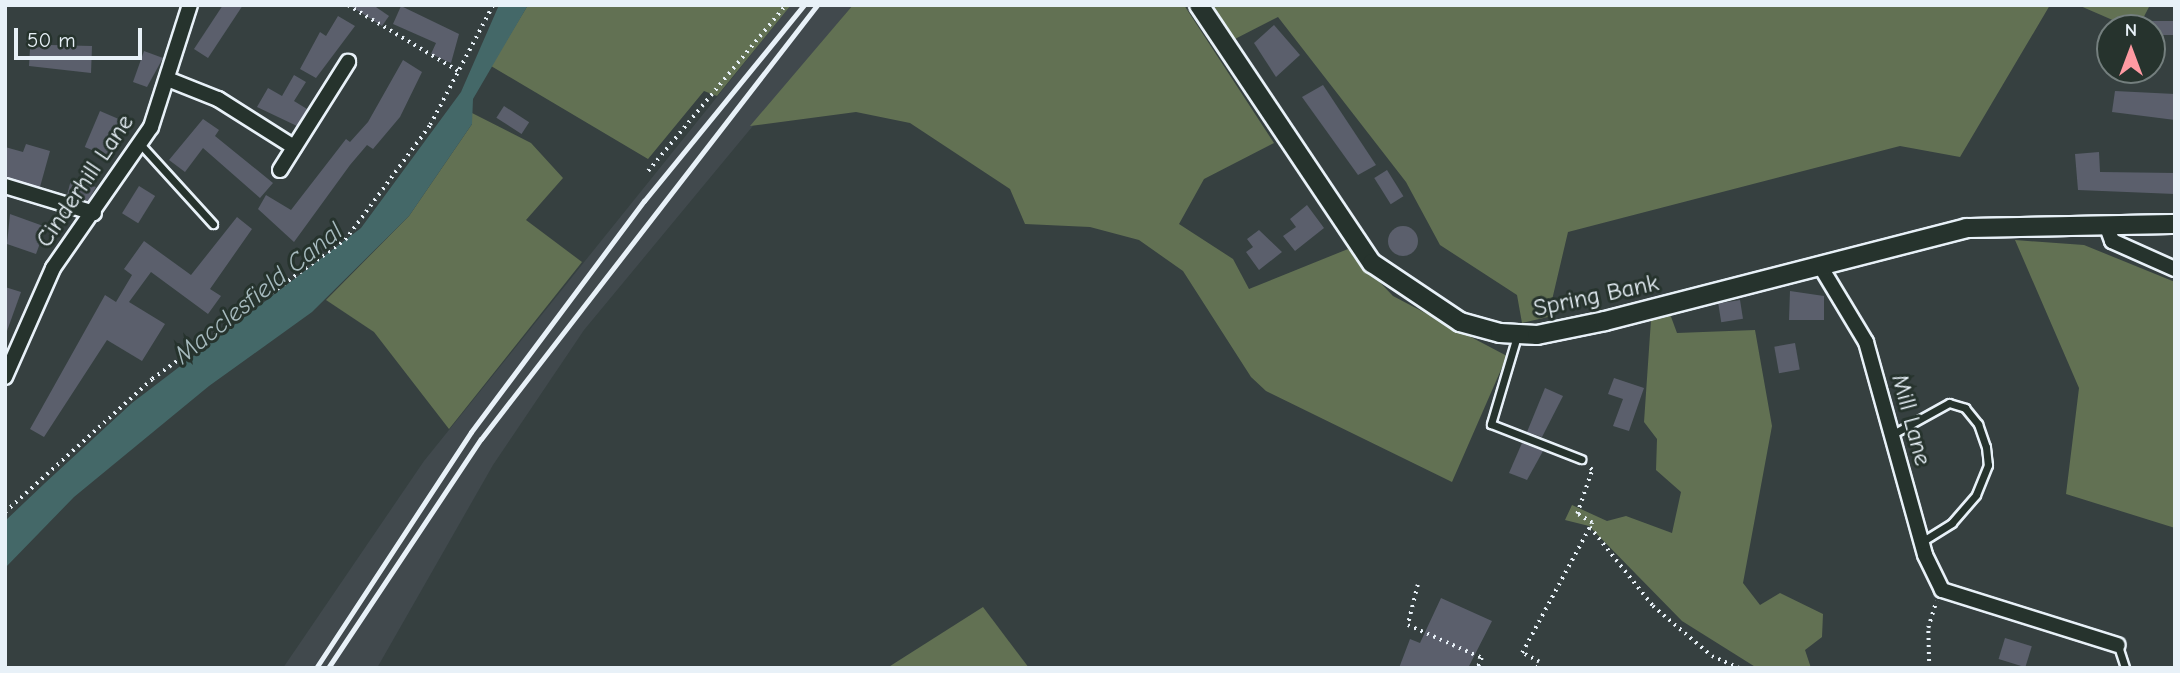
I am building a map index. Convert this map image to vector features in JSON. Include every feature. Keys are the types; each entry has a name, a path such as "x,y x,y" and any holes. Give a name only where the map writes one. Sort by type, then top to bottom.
{"street":[{"name":"Cinderhill Lane","path":"5,377 53,268 141,145 170,80 190,5"},
{"name":"Spring Bank","path":"1199,5 1371,264 1460,322 1517,336 1822,269 1966,228 2175,224"},
{"path":"280,170 348,62"},
{"path":"170,80 218,99 294,147"},
{"path":"5,186 94,213"},
{"path":"2107,227 2112,241 2175,269"},
{"name":"Mill Lane","path":"1822,269 1856,317 1921,542 1942,590"},
{"path":"1942,590 2118,645"}],"lane":[{"path":"141,145 214,224"},
{"path":"1517,336 1491,424 1581,459"},
{"path":"1892,435 1950,403 1971,416 1986,447 1988,465 1976,495 1952,523 1921,542"},
{"path":"2118,645 2125,668"}],"path":[{"path":"348,5 460,72"},
{"path":"5,512 152,379 345,240 402,169 460,72 493,5"},
{"path":"648,171 786,5"},
{"path":"1581,459 1592,470 1577,514 1591,525 1653,606 1712,656 1739,668"},
{"path":"1537,668 1539,662 1522,653 1591,525"},
{"path":"1418,585 1408,625 1482,658 1478,668"},
{"path":"1929,668 1928,628 1942,590"}],"shaded area":[{"path":"791,5 853,5 584,330 493,465 377,668 283,668 424,461"}],"green space":[{"path":"528,5 791,5 717,96 704,91 648,159 491,66"},
{"path":"853,5 1184,5 1274,143 1204,179 1179,224 1233,259 1249,289 1348,249 1393,296 1507,356 1452,482 1266,391 1251,377 1183,271 1139,240 1090,227 1025,224 1010,189 910,123 856,112 750,126"},
{"path":"1208,5 2050,5 1960,157 1900,146 1568,232 1548,317 1522,323 1517,295 1440,245 1406,182 1278,17 1231,41"},
{"path":"2078,5 2150,5 2145,14 2099,14"},
{"path":"472,113 531,143 563,178 526,220 582,262 449,429 374,332 326,300 409,216 472,124"},
{"path":"2015,240 2084,245 2175,282 2175,528 2066,494 2079,388"},
{"path":"1670,314 1677,333 1755,330 1772,426 1743,583 1760,605 1780,593 1823,614 1822,637 1805,650 1811,668 1757,668 1682,621 1589,526 1565,520 1572,505 1607,521 1626,516 1672,533 1681,492 1656,470 1657,439 1644,422 1651,320"},
{"path":"983,607 1029,668 887,668"}],"water":[{"path":"499,5 528,5 473,99 472,124 409,216 312,312 209,386 74,497 5,568 5,521 132,403 361,228 461,92"}],"building":[{"path":"223,5 243,5 208,58 194,49"},
{"path":"349,5 373,5 389,16 382,26"},
{"path":"401,6 459,34 451,63 431,54 436,43 393,24"},
{"path":"338,16 355,26 316,78 300,69 320,32 326,36"},
{"path":"2166,21 2175,21 2175,35 2166,35"},
{"path":"1274,25 1300,55 1276,77 1254,43"},
{"path":"50,45 92,46 91,73 29,66 30,49"},
{"path":"144,51 163,58 147,87 133,82"},
{"path":"403,60 422,72 400,117 373,149 367,145 350,165 294,242 258,209 266,195 291,210 346,139 350,142 368,122"},
{"path":"294,75 306,82 294,101 307,109 297,126 257,107 268,88 282,96"},
{"path":"1323,85 1376,165 1358,175 1302,97"},
{"path":"2115,91 2175,94 2175,120 2112,112"},
{"path":"504,106 529,122 522,134 496,118"},
{"path":"100,111 124,121 109,157 85,147"},
{"path":"203,119 219,130 215,136 273,183 260,198 203,148 185,172 169,160"},
{"path":"26,144 50,151 40,187 5,177 5,147 23,152"},
{"path":"2099,152 2100,172 2175,173 2175,194 2078,190 2075,154"},
{"path":"1387,170 1403,196 1391,204 1374,178"},
{"path":"71,180 96,187 88,201 67,195"},
{"path":"139,186 155,196 138,223 122,213"},
{"path":"1307,205 1324,228 1295,251 1283,236 1296,227 1290,219"},
{"path":"10,214 46,227 36,254 7,244"},
{"path":"237,217 252,229 210,289 221,296 208,314 151,272 129,302 165,324 142,361 107,340 44,437 30,429 105,295 116,302 132,275 124,269 144,241 191,275"},
{"path":"1403,226 1409,227 1417,235 1417,247 1409,255 1403,256 1397,255 1389,247 1388,241 1389,235 1397,227"},
{"path":"1259,230 1282,252 1259,270 1246,252 1253,247 1247,239"},
{"path":"5,287 21,292 7,331 5,330"},
{"path":"1790,291 1824,296 1824,320 1789,320"},
{"path":"1740,300 1743,319 1721,322 1718,303"},
{"path":"1795,343 1800,370 1779,373 1774,347"},
{"path":"1614,378 1644,388 1629,431 1613,426 1623,399 1608,394"},
{"path":"1545,388 1563,396 1542,437 1527,432"},
{"path":"1522,443 1543,451 1527,480 1509,473"},
{"path":"1441,598 1492,621 1468,668 1399,668 1410,639 1420,643"},
{"path":"2005,638 2032,646 2025,667 1999,659"}],"railway":[{"path":"316,668 471,432 644,201 804,5"},
{"path":"328,668 481,439 817,5"}],"water label":[{"name":"Macclesfield Canal","path":"259,294"}]}
